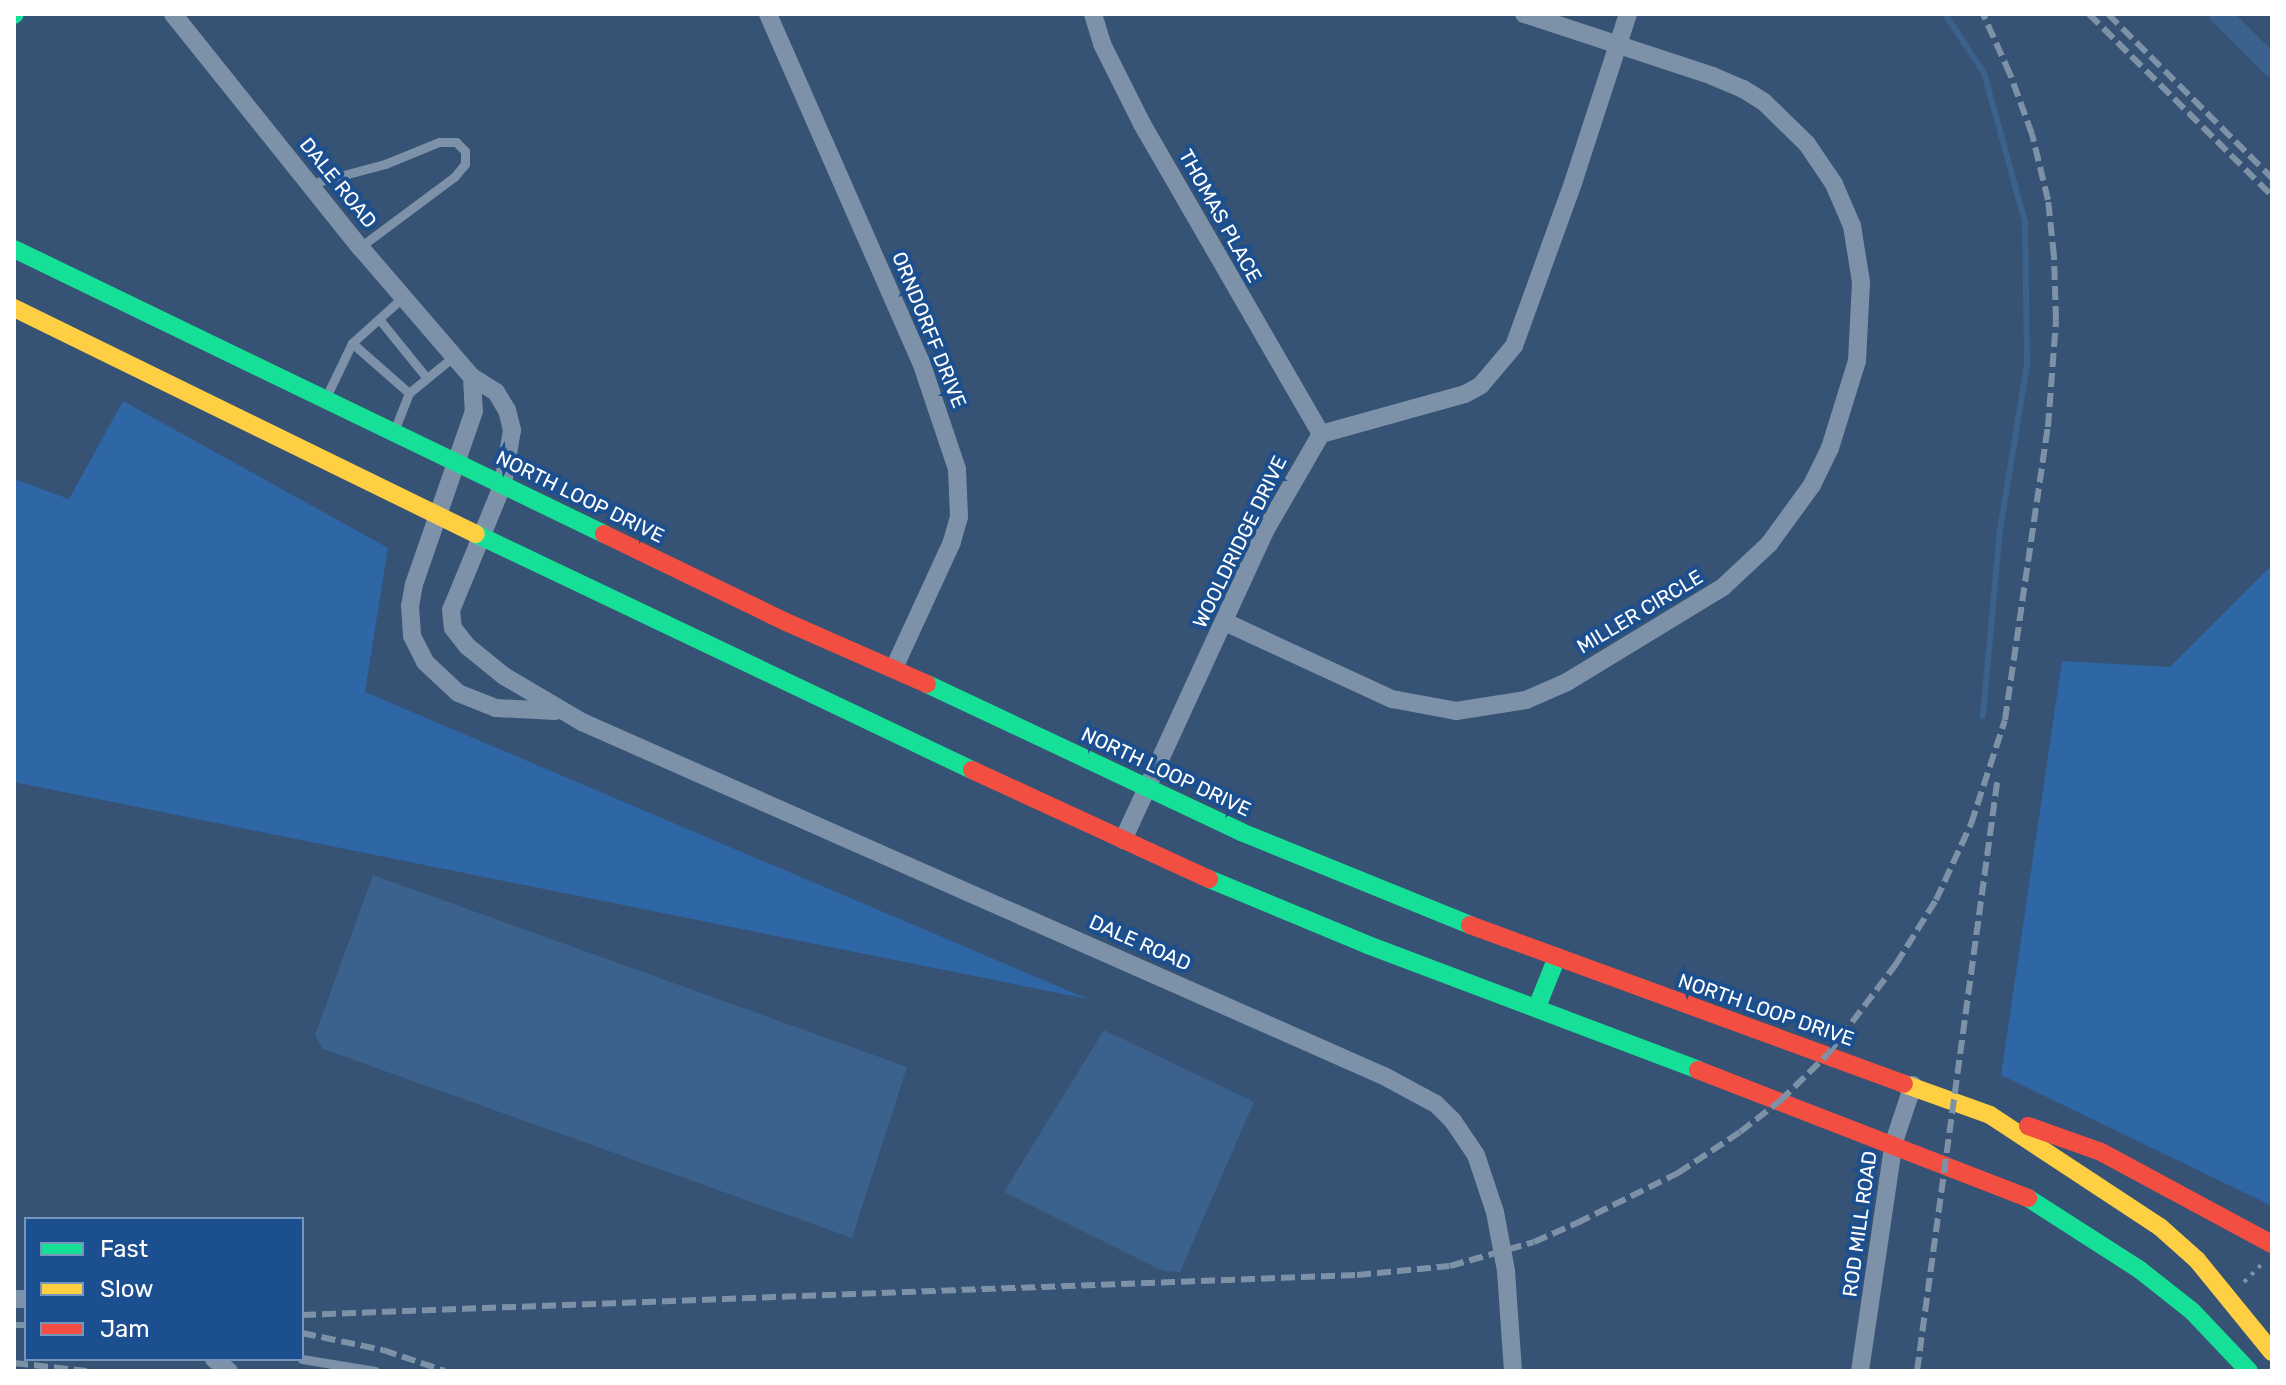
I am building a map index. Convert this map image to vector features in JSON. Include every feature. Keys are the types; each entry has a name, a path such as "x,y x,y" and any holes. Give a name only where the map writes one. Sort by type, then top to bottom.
{"main road":[{"name":"NORTH LOOP DRIVE","path":"14,249 786,622 894,668 1331,871 1990,1115 2160,1227 2197,1260 2271,1347"},
{"path":"14,308 481,535 1123,840 1269,906 1894,1142 2048,1208 2151,1278 2192,1311 2246,1367 2271,1347"},
{"path":"1537,1007 1557,957"},
{"path":"1990,1115 2101,1152 2268,1253"}],"street":[{"name":"DALE ROAD","path":"173,14 360,247 472,377 496,392 512,430 503,484 456,591 451,610 453,628 467,646 504,676 562,712 1384,1076 1436,1104 1453,1121 1476,1155 1495,1212 1506,1271 1513,1371"},
{"name":"ORNDORFF DRIVE","path":"768,14 921,362 957,469 960,506 952,542 894,668"},
{"name":"THOMAS PLACE","path":"1093,14 1102,44 1142,124 1321,434"},
{"name":"MILLER CIRCLE","path":"1225,622 1392,699 1456,711 1526,700 1567,682 1723,587 1769,544 1812,485 1830,448 1852,385 1861,328 1859,261 1852,226 1834,184 1807,144 1764,102 1713,76 1524,14"},
{"path":"1321,434 1452,400 1481,385 1514,346 1628,14"},
{"name":"DALE ROAD","path":"472,377 474,411 441,515 414,584 410,606 412,636 425,662 443,682 475,702 519,711 562,712"},
{"name":"WOOLDRIDGE DRIVE","path":"1123,840 1265,531 1321,434"},
{"name":"ROD MILL ROAD","path":"1860,1371 1894,1142 1913,1085"}],"lane":[{"path":"310,184 385,164 439,142 456,142 465,151 465,164 454,177 360,247"},
{"path":"325,398 352,343 403,297"},
{"path":"379,319 426,377"},
{"path":"352,343 409,393"},
{"path":"394,431 409,393 454,356"},
{"path":"304,1359 375,1371"}],"path":[{"path":"2239,1287 2268,1253"}],"shaded area":[{"path":"123,401 388,548 365,692 1088,999 14,782 14,479 69,499"},
{"path":"2272,565 2272,1206 2001,1075 2062,661 2170,667"},
{"path":"373,875 907,1067 852,1238 323,1049 315,1035"},
{"path":"1104,1030 1254,1102 1180,1272 1163,1271 1004,1192"}],"waterway":[{"path":"1945,14 1984,73 2025,222 2027,365 2000,529 1983,716"},
{"path":"2220,14 2272,66"}],"railway":[{"path":"304,1315 1357,1275 1450,1266 1534,1242 1577,1223 1678,1173 1740,1132 1780,1101 1828,1054 1896,964 1936,900 1971,824 2005,720 2048,427 2056,320 2048,200 2032,134 1983,14"},
{"path":"2089,14 2272,196"},
{"path":"2108,14 2272,178"},
{"path":"1917,1371 1998,776"},
{"path":"14,1325 24,1325"},
{"path":"304,1333 383,1350 445,1371"},
{"path":"14,1363 87,1371"}],"traffic: fast":[{"path":"14,249 604,534"},
{"path":"476,534 972,770"},
{"path":"927,684 1241,832 1470,925"},
{"path":"1209,879 1368,945 1698,1070"},
{"path":"1537,1007 1557,957"},
{"path":"2028,1198 2140,1270 2192,1311 2249,1371"}],"traffic: slow":[{"path":"14,308 476,534"},
{"path":"1904,1084 1990,1115 2160,1227 2197,1260 2272,1352"}],"traffic: jam":[{"path":"604,534 786,622 927,684"},
{"path":"972,770 1209,879"},
{"path":"1470,925 1904,1084"},
{"path":"1698,1070 2028,1198"},
{"path":"2028,1126 2101,1152 2272,1244"}]}
